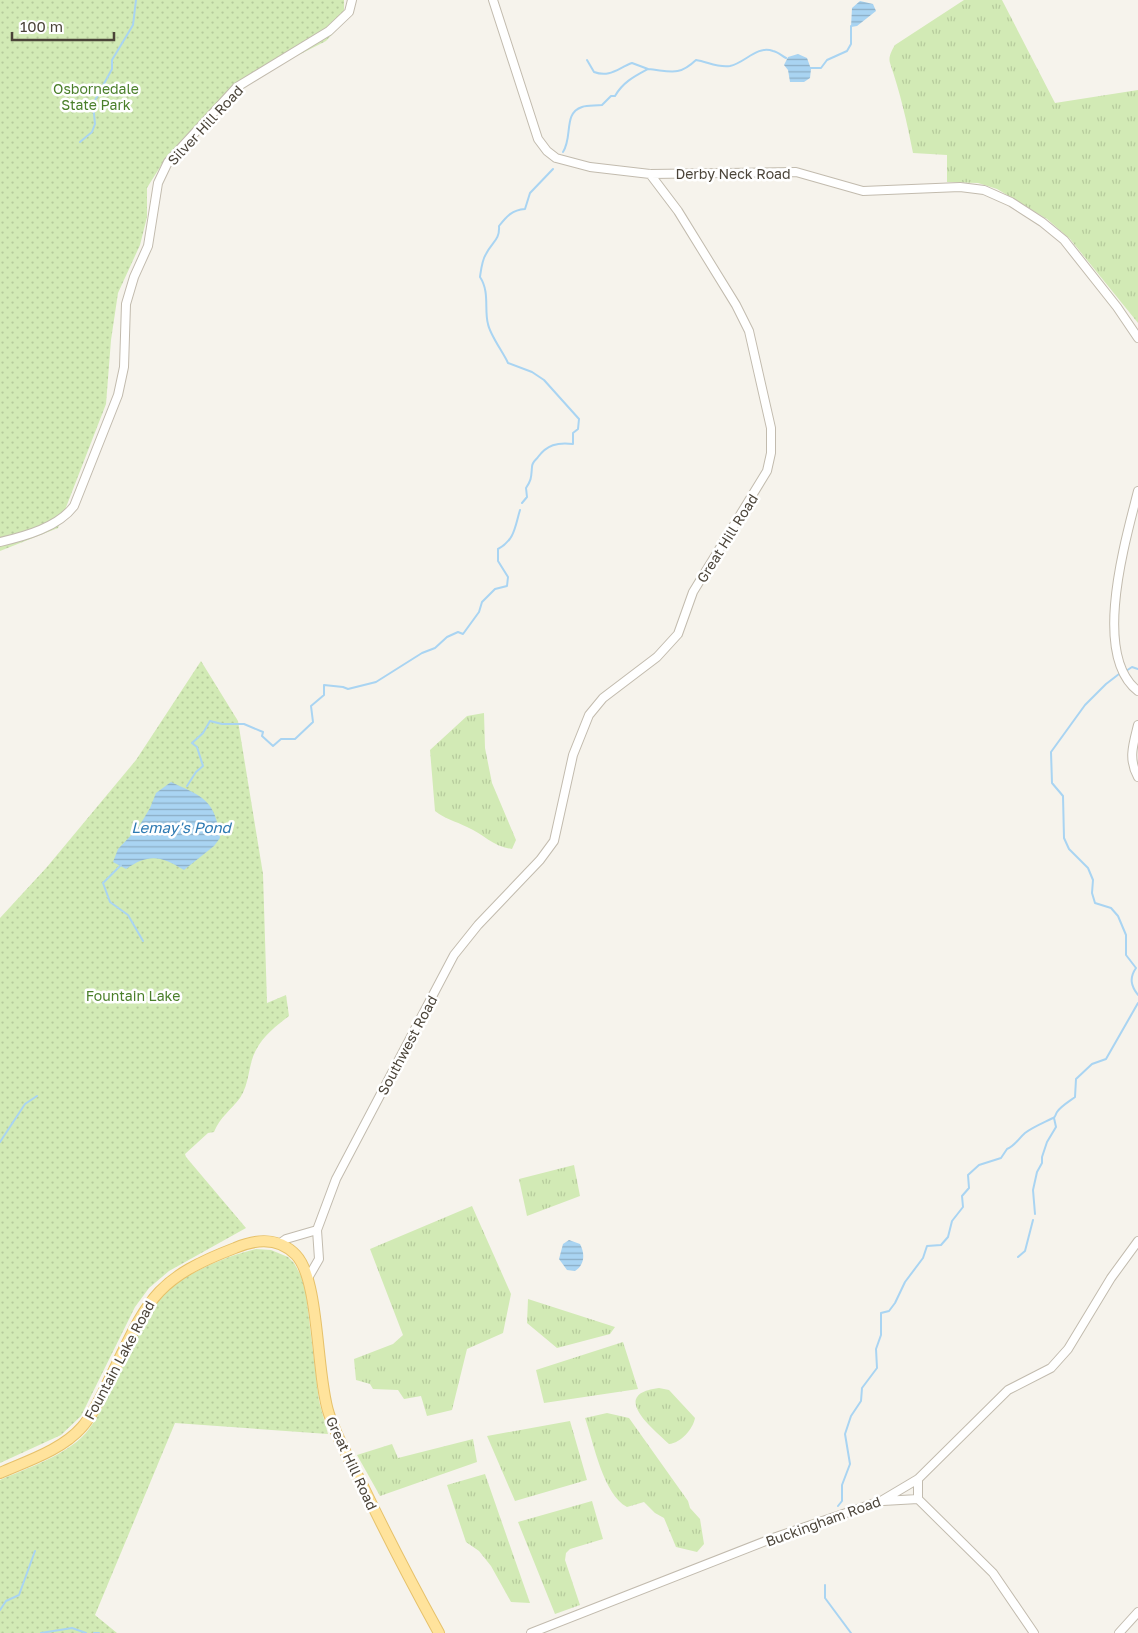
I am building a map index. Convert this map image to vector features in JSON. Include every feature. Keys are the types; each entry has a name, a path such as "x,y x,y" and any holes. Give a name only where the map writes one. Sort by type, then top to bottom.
{"main road":[{"name":"Fountain Lake Road","path":"0,1473 61,1444 82,1426 101,1396 139,1317 154,1295 168,1282 194,1266 244,1244 263,1241 280,1244"},
{"path":"280,1244 298,1256 308,1278"},
{"name":"Great Hill Road","path":"308,1278 329,1414 393,1548 439,1633"}],"street":[{"name":"Silver Hill Road","path":"0,542 22,536 51,524 66,516 74,506 118,395 124,367 126,304 134,277 148,246 154,219 158,183 168,162 237,87 329,31 349,12 352,0"},
{"name":"Derby Neck Road","path":"493,0 538,139 547,151 564,162 650,174 786,171 813,175 863,191 960,187 984,190 1017,206 1064,240 1122,314 1138,338"},
{"name":"Great Hill Road","path":"524,877 554,841 572,755 589,715 603,698 664,652 678,634 693,592 767,471 771,453 771,428 749,331 736,305 678,211 650,174"},
{"path":"1138,491 1119,581 1115,623 1119,662 1127,678 1138,691"},
{"path":"1138,725 1131,752 1133,768 1138,777"},
{"name":"Southwest Road","path":"308,1278 319,1259 317,1230 336,1179 454,955 478,925 524,877"},
{"path":"280,1244 286,1239 317,1230"},
{"name":"Buckingham Road","path":"531,1633 776,1537 881,1501 918,1479 1008,1390 1051,1368 1068,1349 1110,1278 1138,1240"},
{"path":"918,1479 918,1499 993,1573 1034,1633"},
{"path":"881,1501 918,1499"},
{"path":"1119,1633 1138,1612"}],"green space":[{"name":"Osbornedale State Park","path":"0,0 344,0 344,22 326,41 277,66 229,95 162,164 147,188 147,217 140,245 118,293 111,340 106,404 58,528 0,551"},
{"path":"964,0 1002,0 1055,103 1138,90 1138,323 1070,239 1047,219 997,189 978,183 947,182 947,155 913,153 903,107 890,63 891,54 895,45"},
{"name":"Fountain Lake","path":"201,661 238,721 263,874 267,1003 286,995 289,1016 262,1040 253,1055 246,1086 240,1098 222,1118 214,1132 208,1133 185,1154 246,1228 169,1271 149,1288 135,1307 81,1416 61,1435 0,1463 0,918 47,867 136,760"},
{"path":"484,713 485,748 492,783 516,840 512,849 494,843 435,811 430,750 467,716"},
{"path":"574,1165 580,1196 527,1216 519,1179"},
{"path":"472,1206 511,1294 503,1333 467,1349 452,1410 427,1416 421,1396 404,1399 398,1390 373,1389 370,1384 356,1380 354,1359 393,1344 403,1335 370,1249"},
{"path":"256,1249 271,1250 288,1257 294,1263 301,1276 306,1294 319,1401 328,1434 175,1423 95,1615 117,1633 0,1633 0,1480 53,1457 86,1433 116,1382 147,1314 163,1294 200,1269 243,1252"},
{"path":"528,1299 615,1327 610,1334 557,1348 527,1323"},
{"path":"623,1342 638,1389 544,1403 536,1370"},
{"path":"659,1388 669,1390 695,1418 692,1427 686,1435 678,1441 669,1444 645,1421 636,1404 637,1397 644,1391"},
{"path":"607,1413 629,1418 688,1501 690,1508 700,1519 704,1544 697,1552 676,1547 664,1518 655,1513 644,1502 627,1507 619,1501 612,1491 600,1467 585,1418"},
{"path":"570,1421 587,1480 515,1501 487,1436"},
{"path":"473,1439 477,1462 380,1496 357,1455 392,1444 398,1458"},
{"path":"485,1474 530,1603 511,1602 491,1566 479,1551 466,1542 447,1485"},
{"path":"592,1501 603,1539 570,1549 566,1553 565,1560 580,1605 555,1614 518,1522"}],"water":[{"path":"860,1 873,4 876,11 857,26 851,27 852,8"},
{"path":"798,54 807,58 811,69 810,78 804,82 790,82 788,70 784,65 788,57"},
{"name":"Lemay's Pond","path":"171,782 200,796 206,801 215,815 220,838 214,846 184,870 162,859 155,858 142,860 126,869 113,862 118,849 138,828 150,808 156,793"},
{"path":"569,1240 580,1244 583,1251 581,1266 575,1271 567,1270 559,1259 563,1244"}],"waterway":[{"path":"80,142 92,132 95,124 93,104 112,69 112,60 133,25 136,0"},
{"path":"809,68 821,68 827,60 847,51 851,44 851,26"},
{"path":"563,152 568,139 570,120 576,110 584,106 602,105 611,96 615,96 630,80 648,69 674,72 684,69 696,60 717,66 730,66 762,50 777,52 786,58"},
{"path":"587,60 594,72 600,74 614,72 632,63 648,69"},
{"path":"522,503 527,497 526,488 530,480 533,462 549,447 557,444 573,444 573,433 578,429 579,419 544,380 532,372 508,363 489,328 485,289 480,277 484,259 497,238 499,226 510,214 525,209 530,193 553,169"},
{"path":"187,786 196,772 203,766 197,747 192,743 203,733 210,721 222,724 244,724 263,732 262,736 273,746 281,739 295,739 313,722 311,706 324,695 324,685 348,689 376,682 422,653 435,648 447,637 458,632 463,634 479,612 482,602 495,589 507,586 508,577 498,561 498,549 511,537 520,510"},
{"path":"1126,671 1132,667 1138,669"},
{"path":"1119,674 1085,705 1051,752 1052,783 1063,796 1064,838 1069,849 1088,868 1093,880 1092,893 1095,903 1111,908 1118,916 1126,935 1126,955 1136,968 1132,975 1132,982 1138,995"},
{"path":"121,865 103,883 110,902 128,915 143,941"},
{"path":"838,1506 842,1501 842,1485 850,1464 845,1434 851,1416 861,1401 862,1388 877,1368 876,1349 881,1335 881,1313 889,1311 895,1303 905,1282 923,1258 927,1246 941,1245 948,1237 952,1221 963,1207 962,1196 969,1188 968,1175 979,1165 1001,1158 1007,1149 1015,1144 1025,1133 1054,1118 1057,1112 1075,1097 1076,1079 1092,1064 1106,1059 1138,1003"},
{"path":"0,1142 25,1104 37,1096"},
{"path":"1035,1214 1033,1190 1047,1142 1056,1127 1054,1118"},
{"path":"1018,1257 1025,1251 1033,1220"},
{"path":"0,1610 6,1601 19,1595 35,1551"},
{"path":"825,1585 825,1598 851,1633"},
{"path":"41,1633 72,1628 86,1633"},
{"path":"94,1633 99,1633"}]}
